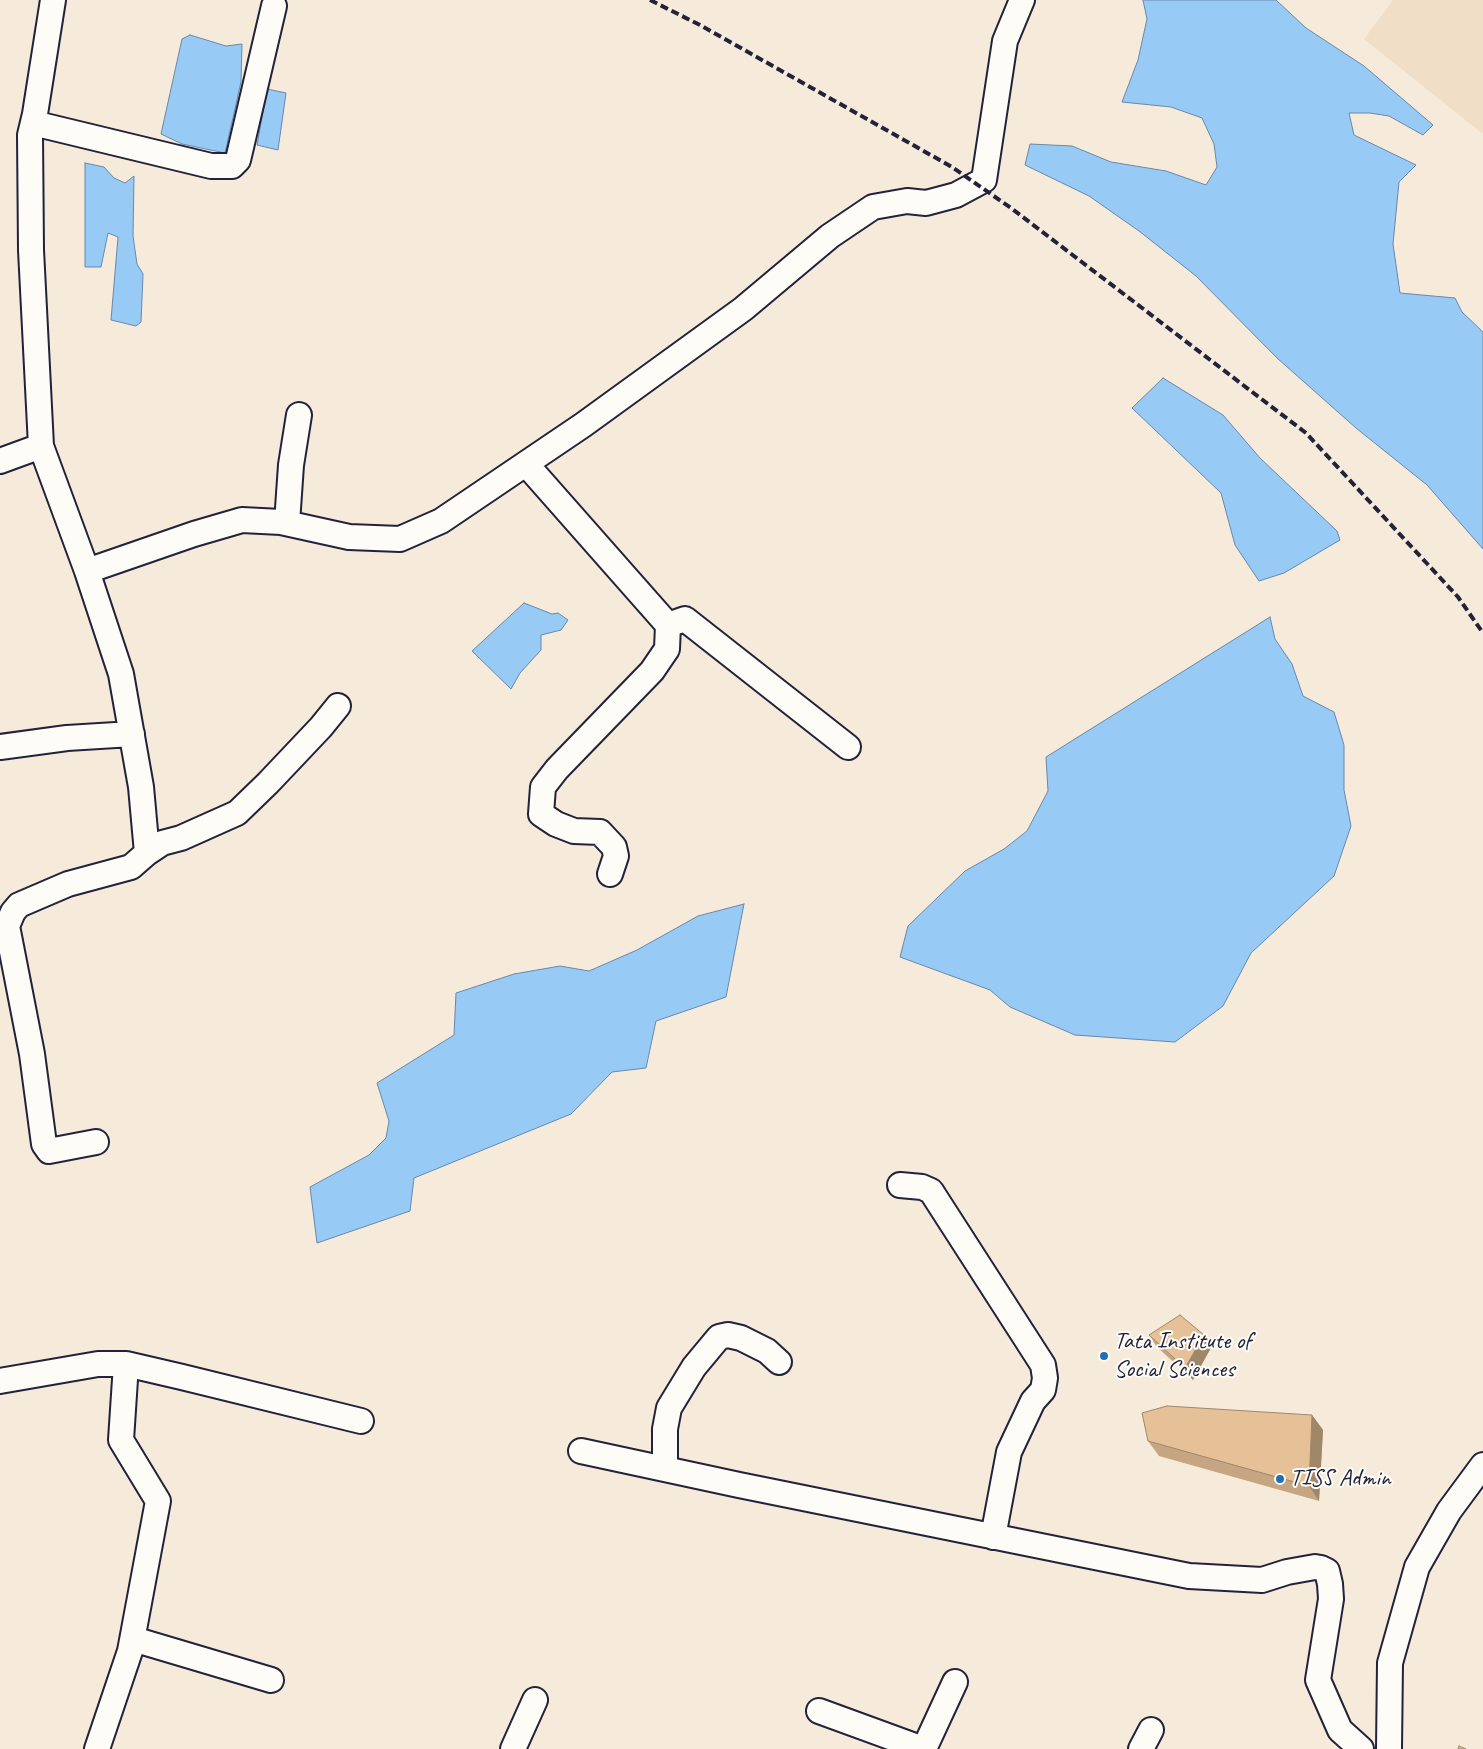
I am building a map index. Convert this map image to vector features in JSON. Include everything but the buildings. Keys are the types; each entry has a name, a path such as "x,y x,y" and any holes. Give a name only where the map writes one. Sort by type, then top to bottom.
{"street":[{"path":"53,0 30,135 31,250 41,446 87,571 121,674 141,786 147,852"},
{"path":"87,571 194,534 242,520 287,523 349,537 400,539 441,521 583,425 743,309 830,236 873,207 907,201 926,202 948,197 956,195 984,180 1005,41 1022,0"},
{"path":"33,123 211,166 232,166 238,160 274,6"},
{"path":"287,523 291,465 299,415"},
{"path":"0,461 41,446"},
{"path":"526,464 668,625 667,649 652,670 557,769 543,787 541,814 556,824 574,831 600,832 614,847 616,856 610,874"},
{"path":"668,625 685,619 848,747"},
{"path":"96,1142 49,1151 44,1144 32,1054 7,926 13,912 19,905 68,884 131,867 147,852 162,843 181,838 237,813 321,727 338,706"},
{"path":"0,747 67,738 132,734"},
{"path":"900,1185 922,1187 931,1191 1043,1365 1045,1378 1043,1390 1033,1401 1009,1452 993,1537"},
{"path":"664,1469 665,1429 669,1408 694,1367 719,1337 728,1335 741,1338 768,1351 779,1362"},
{"path":"0,1381 98,1364 126,1364 361,1421"},
{"path":"97,1749 133,1639 158,1501 121,1440 126,1364"},
{"path":"581,1451 1189,1576 1262,1580 1315,1566 1321,1568 1327,1571 1331,1599 1318,1680 1340,1730 1361,1749"},
{"path":"1390,1749 1390,1663 1417,1567 1449,1511 1483,1465"},
{"path":"133,1639 272,1680"},
{"path":"819,1711 924,1749 955,1682"},
{"path":"513,1749 535,1700"}],"shaded area":[{"path":"1393,0 1483,0 1483,134 1364,39"}],"water":[{"path":"1143,0 1276,0 1306,28 1364,66 1433,125 1423,135 1389,116 1370,113 1349,113 1354,135 1416,165 1399,182 1393,244 1400,293 1455,298 1462,312 1483,332 1483,549 1427,485 1356,428 1277,358 1196,276 1139,231 1089,196 1025,165 1030,144 1072,146 1111,162 1166,171 1206,185 1217,167 1214,144 1202,118 1171,107 1122,102 1138,60 1147,19"},
{"path":"190,35 226,46 242,44 241,82 225,153 182,144 161,134 182,39"},
{"path":"267,89 286,93 278,150 257,145"},
{"path":"85,163 104,167 114,178 125,183 134,176 133,236 137,264 143,274 141,322 136,326 111,320 118,237 108,233 101,267 85,267"},
{"path":"1163,378 1223,415 1260,458 1337,531 1340,540 1284,573 1259,581 1235,545 1221,493 1132,408"},
{"path":"524,603 552,614 558,613 568,620 561,630 541,635 541,650 520,673 511,689 472,651"},
{"path":"1270,617 1275,639 1292,664 1303,696 1334,712 1344,745 1344,790 1351,826 1334,876 1251,953 1223,1006 1175,1042 1075,1035 1010,1007 990,990 900,957 908,926 965,871 1004,849 1027,831 1048,791 1046,757"},
{"path":"744,904 726,997 656,1021 646,1068 612,1072 571,1114 414,1178 410,1211 317,1243 310,1187 369,1155 386,1138 389,1121 377,1083 454,1035 456,993 514,974 560,966 589,971 637,950 698,916"}],"railway":[{"path":"650,0 700,25 952,167 1011,208 1306,433 1458,597 1483,633"}],"place":[{"name":"Tata Institute of Social Sciences","path":"1104,1356"},
{"name":"TISS Admin","path":"1280,1479"}]}
